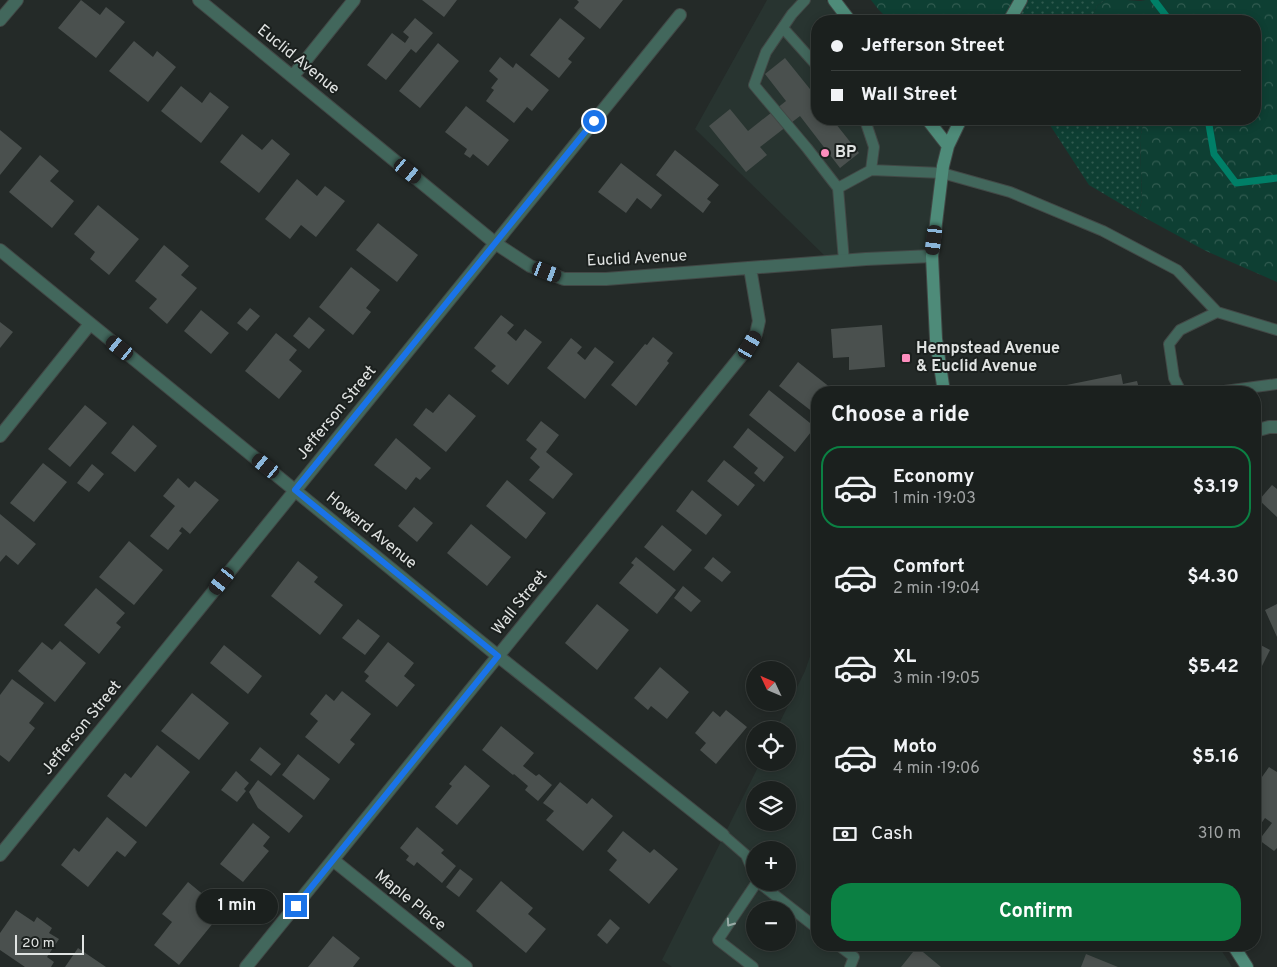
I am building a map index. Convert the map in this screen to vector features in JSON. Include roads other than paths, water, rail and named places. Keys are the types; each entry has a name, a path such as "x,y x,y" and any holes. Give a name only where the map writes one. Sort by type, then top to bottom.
{"main road":[{"path":"834,0 845,15"},
{"path":"1012,15 1021,0"},
{"path":"932,125 948,146"},
{"path":"943,386 936,340 932,256 942,173 948,146 958,125"},
{"path":"1237,951 1247,967"}],"street":[{"path":"0,20 17,0"},
{"name":"Euclid Avenue","path":"199,0 496,243 530,266 564,279 606,279 932,256"},
{"path":"293,76 354,0"},
{"name":"Jefferson Street","path":"0,855 680,15"},
{"name":"Howard Avenue","path":"0,250 498,656 723,835"},
{"name":"Wall Street","path":"246,967 750,345 756,334 759,321 750,268"},
{"path":"0,436 90,324"},
{"path":"1261,429 1277,427"},
{"name":"Maple Place","path":"333,860 466,967"}],"lane":[{"path":"805,0 792,14 766,52 754,85 838,188 844,261"},
{"path":"783,28 811,59"},
{"path":"867,125 874,147 871,170"},
{"path":"838,188 871,170 942,173 1010,192 1103,231 1177,270 1217,312 1277,330"},
{"path":"1178,386 1174,378 1169,344 1180,330 1217,312"},
{"path":"1261,386 1277,384"},
{"path":"723,835 746,855"},
{"path":"752,891 718,940 753,967"},
{"path":"769,891 811,924"},
{"path":"846,951 854,957 850,967"}],"waterway":[{"path":"1154,0 1165,15"},
{"path":"1209,125 1214,154 1236,183 1277,178"}],"place":[{"name":"BP","path":"825,153"},
{"name":"Hempstead Avenue & Euclid Avenue","path":"906,358"}]}
